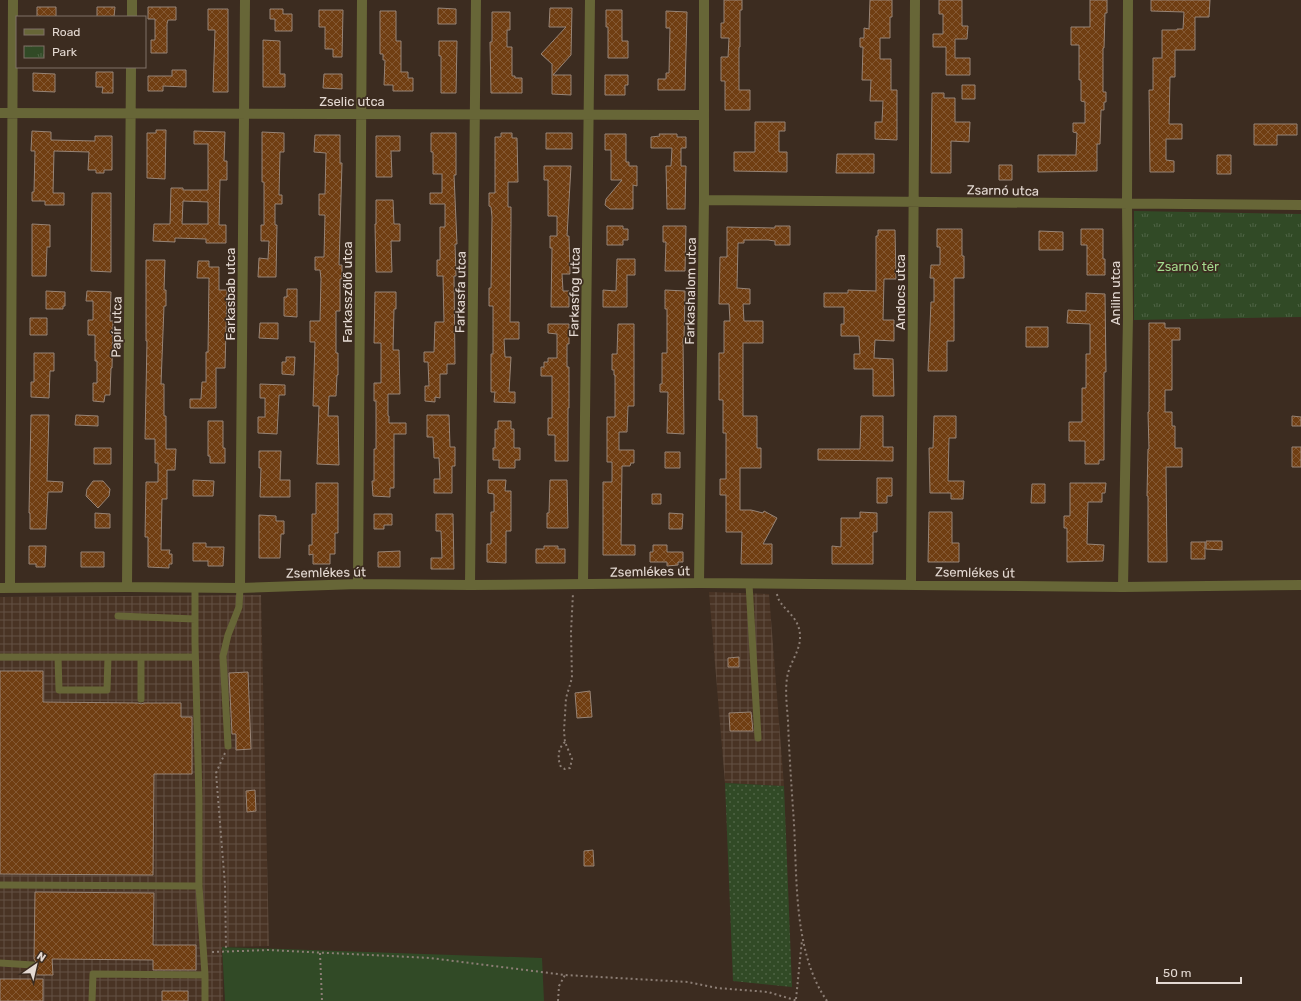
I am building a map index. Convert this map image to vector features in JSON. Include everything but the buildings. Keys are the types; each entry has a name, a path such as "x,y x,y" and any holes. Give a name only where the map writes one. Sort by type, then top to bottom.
{"street":[{"path":"5,588 13,0"},
{"path":"132,0 132,16"},
{"name":"Farkasbab utca","path":"240,588 245,0"},
{"name":"Farkasszőlő utca","path":"358,584 362,0"},
{"name":"Farkasfa utca","path":"470,585 476,0"},
{"name":"Farkasfog utca","path":"584,584 590,0"},
{"name":"Farkashalom utca","path":"699,583 704,200 704,0"},
{"name":"Andocs utca","path":"911,584 915,0"},
{"name":"Anilin utca","path":"1123,587 1128,317 1128,0"},
{"name":"Papír utca","path":"127,587 131,68"},
{"name":"Zselic utca","path":"0,113 703,115"},
{"name":"Zsarnó utca","path":"704,200 1301,205"},
{"name":"Zsemlékes út","path":"5,588 240,588 358,584 470,585 699,583 1123,587 1301,585"}],"lane":[{"path":"749,584 758,738"},
{"path":"195,587 199,886 204,953 205,1001"},
{"path":"228,746 223,656 228,635 239,607 240,588"},
{"path":"118,616 195,619"},
{"path":"0,657 195,657"},
{"path":"58,657 59,690 107,690 108,657"},
{"path":"141,658 141,698"},
{"path":"0,886 199,886"},
{"path":"0,963 33,965"},
{"path":"92,1001 93,974 205,975"}],"path":[{"path":"204,953 269,950 430,958 566,974 688,982 717,988 768,992 797,1001 802,937 798,895 787,706 787,678 800,638 799,627 794,616 778,599 775,584"},
{"path":"565,742 560,747 559,763 561,767 565,769 570,768 572,759 565,742 566,698 572,678 571,632 574,595"},
{"path":"226,952 225,885 216,772 228,746"},
{"path":"802,937 819,989 827,1001"},
{"path":"320,953 322,1001"},
{"path":"558,1001 558,986 566,974"}],"shaded area":[{"path":"709,592 769,594 784,786 725,783"},
{"path":"261,595 269,946 222,947 223,1001 0,1001 0,597"}],"green space":[{"name":"Zsarnó tér","path":"1134,211 1301,214 1301,317 1134,320"},
{"path":"725,783 784,786 792,987 733,981"},
{"path":"222,947 542,958 544,1001 225,1001"}]}
